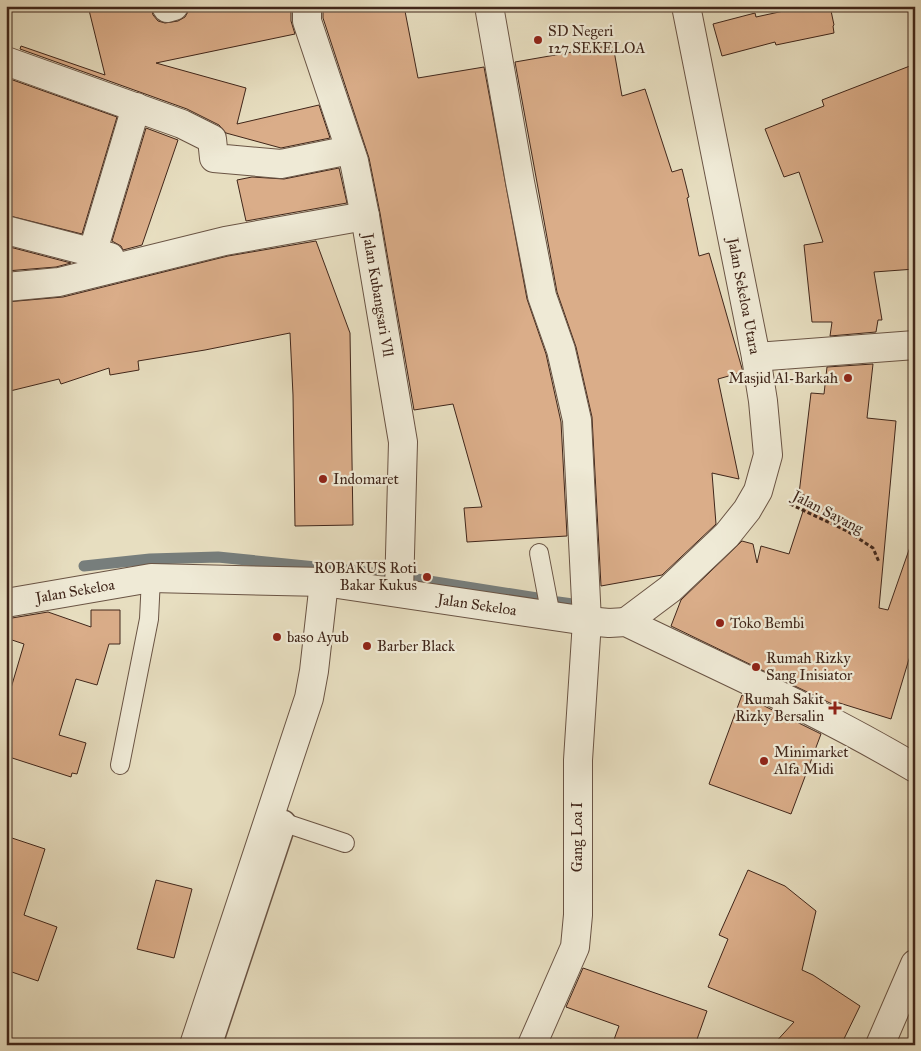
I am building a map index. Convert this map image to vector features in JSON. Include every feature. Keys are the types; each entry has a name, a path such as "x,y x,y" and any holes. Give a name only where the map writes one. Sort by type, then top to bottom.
{"street":[{"path":"166,6 167,8 174,6"},
{"name":"Jalan Kubangsari Vll","path":"307,6 307,20 350,150 365,216 403,442 399,592"},
{"name":"Gang Loa I","path":"489,6 542,296 562,350 577,420 586,621 578,760 578,916 575,947 532,1045"},
{"name":"Jalan Sekeloa Utara","path":"626,622 670,589 727,535 747,510 758,490 768,455 763,401 756,357 686,6"},
{"path":"6,61 182,124 212,140 214,158 281,164 350,150"},
{"path":"93,252 136,107"},
{"path":"6,286 59,282 225,241 365,216"},
{"path":"6,230 130,263"},
{"path":"756,357 915,345"},
{"name":"Jalan Sekeloa","path":"6,603 151,578 324,582 586,621 626,622 801,708 888,752 915,768"},
{"path":"209,1045 276,820 309,698 324,582"},
{"path":"194,1045 276,820"},
{"path":"880,1045 915,964"}],"lane":[{"path":"539,553 551,616"},
{"path":"120,765 149,619 151,578"},
{"path":"276,820 345,843"}],"path":[{"name":"Jalan Sayang","path":"758,490 847,531 873,548 879,562"}],"building":[{"path":"88,6 151,6 153,15 158,21 165,23 178,21 185,17 189,6 291,6 291,21 295,34 156,63 246,88 237,124 319,105 330,138 281,148 226,133 219,125 187,109 20,49 21,46 105,75"},
{"path":"323,6 404,6 418,78 484,67 527,299 546,354 561,422 567,536 467,542 464,508 482,507 453,404 414,410 369,158 323,18"},
{"path":"807,6 830,6 834,33 776,45 775,42 722,56 713,24 755,13 756,17"},
{"path":"613,45 622,96 645,89 672,172 682,169 689,197 687,198 699,256 709,253 743,372 718,379 739,479 712,473 716,524 662,575 601,586 592,417 576,347 557,292 515,62"},
{"path":"915,64 915,269 874,272 882,320 878,320 876,332 830,336 832,322 812,322 804,245 823,242 799,172 784,177 765,129 824,106 822,100"},
{"path":"10,79 117,117 82,234 6,215 6,90"},
{"path":"146,128 178,140 142,245 123,250 121,246 112,241"},
{"path":"339,168 347,203 246,221 237,180 252,177 284,179"},
{"path":"316,241 350,333 353,525 295,526 290,333 138,361 139,370 110,375 109,368 61,384 59,379 6,392 6,302 63,297 228,256"},
{"path":"6,246 71,263 56,267 6,271"},
{"path":"873,364 867,418 896,421 879,608 888,610 910,547 915,548 915,648 909,659 891,719 833,701 832,704 671,626 681,600 742,541 753,544 757,563 761,546 789,554 808,496 799,494 811,393 824,394 827,367"},
{"path":"91,610 120,610 120,644 109,644 97,685 76,679 59,735 86,743 77,774 72,773 71,777 6,756 6,705 24,644 6,638 6,619 48,612 91,627"},
{"name":"Minimarket Alfa Midi","path":"742,695 821,734 791,814 709,784"},
{"path":"6,836 45,849 24,915 57,927 38,981 6,970"},
{"path":"748,870 785,886 816,911 802,970 813,975 860,1006 841,1045 773,1045 794,1022 708,987 728,939 719,935"},
{"path":"156,880 192,889 174,958 137,949"},
{"path":"583,968 707,1011 695,1045 612,1045 619,1026 566,1007"}],"waterway":[{"path":"84,566 150,559 218,557 385,574"},
{"path":"410,578 537,598"},
{"path":"558,602 580,605"}],"place":[{"name":"SD Negeri 127 SEKELOA","path":"538,40"},
{"name":"Masjid Al-Barkah","path":"848,378"},
{"name":"Indomaret","path":"323,479"},
{"name":"ROBAKUS Roti Bakar Kukus","path":"427,577"},
{"name":"Toko Bembi","path":"720,623"},
{"name":"baso Ayub","path":"277,637"},
{"name":"Barber Black","path":"367,646"},
{"name":"Rumah Rizky Sang Inisiator","path":"756,667"},
{"name":"Rumah Sakit Rizky Bersalin","path":"835,708"},
{"name":"Minimarket Alfa Midi","path":"764,761"}]}
